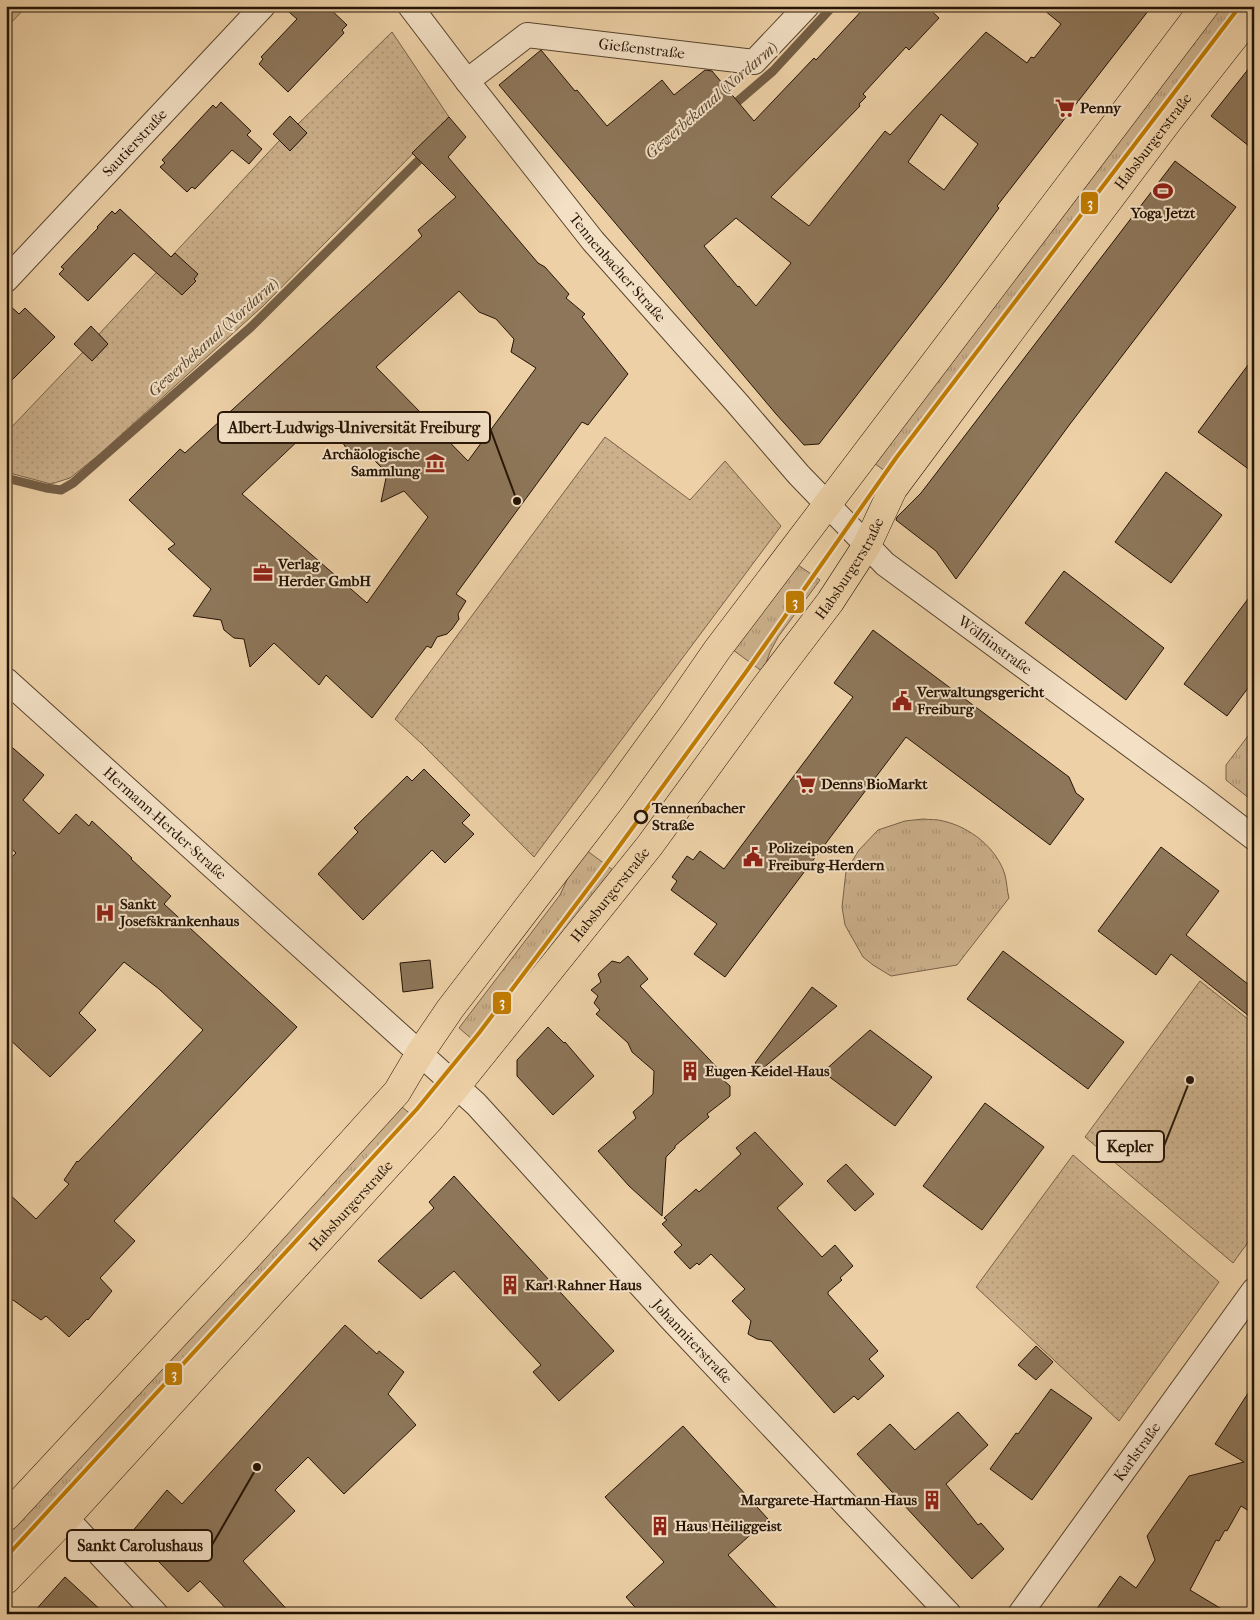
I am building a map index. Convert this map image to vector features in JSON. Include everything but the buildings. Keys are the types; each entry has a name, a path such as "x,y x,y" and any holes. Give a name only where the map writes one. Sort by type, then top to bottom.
{"main road":[{"path":"6,1517 428,1060 450,1009 611,799 716,650 834,510 904,402 1205,6"},
{"name":"Habsburgerstraße","path":"6,1580 66,1518 430,1119 650,845 830,602 867,545 894,489 1073,247 1254,12"}],"street":[{"name":"Sautierstraße","path":"6,280 263,6"},
{"name":"Tennenbacher Straße","path":"410,6 593,240 738,403 798,474 834,510"},
{"name":"Gießenstraße","path":"467,81 527,35 754,62 807,6"},
{"name":"Wölflinstraße","path":"834,510 885,564 901,577 1117,734 1254,838"},
{"name":"Hermann-Herder-Straße","path":"6,680 428,1060"},
{"name":"Johanniterstraße","path":"428,1060 476,1104 678,1327 842,1498 949,1614"},
{"name":"Karlstraße","path":"1020,1614 1250,1301"},
{"path":"66,1518 156,1614"}],"green space":[{"path":"6,6 27,6 6,28"},
{"path":"1215,6 1247,6 892,476 871,461"},
{"path":"392,32 449,117 263,306 100,454 70,478 51,484 6,472 6,433 83,352 92,361 108,344 99,334 280,140 290,151 307,133 298,124"},
{"path":"605,437 690,500 725,461 781,526 534,857 395,719"},
{"path":"795,563 820,580 778,637 763,672 729,647"},
{"path":"1254,728 1254,802 1226,780 1226,765"},
{"path":"923,819 953,824 981,840 996,856 1001,865 1005,875 1009,898 957,965 891,976 863,957 845,925 842,907 846,871 859,850 878,830 905,821"},
{"path":"582,847 617,873 479,1045 459,1028 560,895"},
{"path":"1200,981 1254,1024 1254,1234 1233,1263 1085,1137"},
{"path":"397,1103 418,1120 6,1566 6,1527"},
{"path":"1073,1155 1219,1282 1119,1421 976,1287"}],"waterway":[{"name":"Gewerbekanal (Nordarm)","path":"730,108 773,71 833,6"},
{"name":"Gewerbekanal (Nordarm)","path":"6,478 61,490 73,483 251,327 419,160"}],"transit line":[{"name":"3","path":"6,1557 417,1109 479,1033 599,874 746,672 896,458 1240,6"}],"place":[{"name":"Penny","path":"1065,108"},
{"name":"Yoga Jetzt","path":"1163,191"},
{"name":"Archäologische Sammlung","path":"435,463"},
{"name":"Albert-Ludwigs-Universität Freiburg","path":"517,501"},
{"name":"Verlag Herder GmbH","path":"263,573"},
{"name":"Verwaltungsgericht Freiburg","path":"902,701"},
{"name":"Denns BioMarkt","path":"806,784"},
{"name":"Tennenbacher Straße","path":"641,817"},
{"name":"Polizeiposten Freiburg-Herdern","path":"753,857"},
{"name":"Sankt Josefskrankenhaus","path":"105,913"},
{"name":"Eugen-Keidel-Haus","path":"690,1071"},
{"name":"Kepler","path":"1190,1080"},
{"name":"Karl Rahner Haus","path":"510,1285"},
{"name":"Sankt Carolushaus","path":"257,1467"},
{"name":"Margarete-Hartmann-Haus","path":"932,1500"},
{"name":"Haus Heiliggeist","path":"660,1526"}]}
